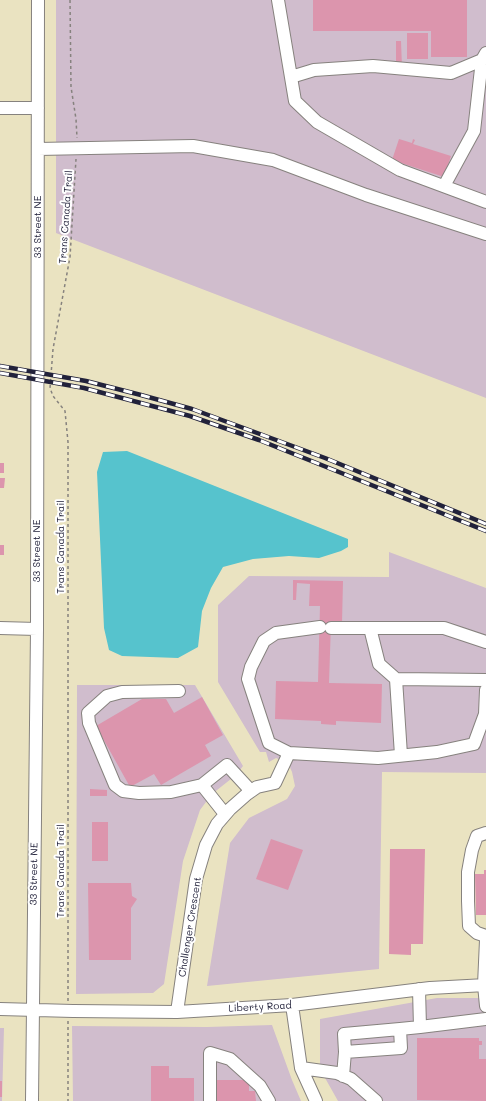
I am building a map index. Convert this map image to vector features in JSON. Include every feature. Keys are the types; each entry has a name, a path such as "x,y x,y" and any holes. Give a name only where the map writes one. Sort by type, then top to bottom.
{"street":[{"name":"33 Street NE","path":"32,1101 36,629 38,0"},
{"path":"278,0 295,101 317,122 400,170 486,202"},
{"path":"292,77 314,70 373,66 451,73 484,57"},
{"path":"444,186 474,131 484,57"},
{"path":"0,108 38,108"},
{"path":"38,149 194,146 273,160 366,195 486,234"},
{"path":"0,628 36,629"},
{"path":"486,642 444,628 325,628 276,633 264,641 251,667 248,679 269,743 289,753 378,758 437,752 474,744 485,714 486,690"},
{"path":"370,628 379,664 396,679 486,680"},
{"path":"396,679 401,755"},
{"path":"179,691 122,692 107,696 88,713 89,724 115,785 123,791 139,793 171,792 202,785 227,765 251,791"},
{"name":"Challenger Crescent","path":"177,1012 196,879 206,845 217,824 225,814 257,787 275,783 289,753"},
{"path":"202,785 225,814"},
{"path":"486,833 478,836 472,850 468,872 469,926 477,933 486,936"},
{"path":"486,940 486,1006"},
{"name":"Liberty Road","path":"0,1009 177,1012 292,1005 419,989 485,985"},
{"path":"419,989 420,1027"},
{"path":"292,1005 301,1068 316,1101"},
{"path":"343,1076 344,1034 486,1019"},
{"path":"344,1052 401,1048 400,1029"},
{"path":"210,1101 210,1053 230,1059 260,1086 270,1101"},
{"path":"301,1068 337,1073 350,1079 376,1101"}],"path":[{"name":"Trans Canada Trail","path":"68,1101 68,442 65,411 53,396 50,388 53,348 70,257 76,177 76,119 71,87 70,0"}],"shaded area":[{"path":"56,0 486,0 486,398 56,233"},
{"path":"389,552 486,588 486,773 382,772 379,969 207,986 230,843 249,818 287,799 295,786 292,772 288,763 276,758 269,762 266,752 260,752 218,682 218,605 249,576 389,577"},
{"path":"77,685 195,685 243,766 236,775 212,794 200,810 183,861 164,984 153,993 76,994"},
{"path":"437,998 486,998 486,1101 338,1101 320,1069 320,1019"},
{"path":"272,1025 301,1101 73,1101 72,1026 207,1027"},
{"path":"0,1028 4,1028 2,1101 0,1101"}],"water":[{"path":"127,451 348,539 348,547 341,551 319,558 289,556 253,559 223,567 211,588 202,611 198,647 178,658 122,656 109,650 104,628 97,472 103,452"}],"building":[{"path":"313,0 467,0 467,57 431,57 431,31 313,31"},
{"path":"407,33 428,33 428,59 407,59"},
{"path":"396,41 401,41 402,67 396,67"},
{"path":"399,139 412,143 413,139 415,140 413,144 451,156 444,177 392,160"},
{"path":"0,463 4,463 4,473 0,473"},
{"path":"0,478 5,478 4,488 0,488"},
{"path":"0,545 4,545 4,555 0,555"},
{"path":"293,580 343,581 342,623 331,623 329,683 382,684 381,723 336,721 336,725 321,724 321,721 275,719 276,681 318,682 320,606 309,606 310,584 297,583 296,600 293,600"},
{"path":"202,697 223,735 205,745 211,756 161,785 154,774 130,787 96,726 142,699 166,699 174,713"},
{"path":"90,789 107,790 107,796 90,796"},
{"path":"92,822 108,822 108,861 92,861"},
{"path":"271,839 303,850 288,890 256,879"},
{"path":"390,849 425,849 423,944 411,944 411,955 389,954"},
{"path":"484,870 486,870 486,915 476,915 475,874 484,874"},
{"path":"88,883 131,883 132,896 137,899 131,908 131,960 89,960"},
{"path":"417,1038 479,1038 479,1041 482,1041 482,1045 479,1045 479,1059 486,1059 486,1101 417,1100"},
{"path":"151,1066 169,1066 169,1078 194,1078 194,1101 151,1101"},
{"path":"215,1080 249,1080 249,1091 255,1091 256,1101 215,1101"},
{"path":"0,1081 2,1081 2,1097 0,1097"}],"railway":[{"path":"0,366 86,381 192,409 325,458 486,524"},
{"path":"0,373 84,388 190,416 259,440 486,531"}]}
